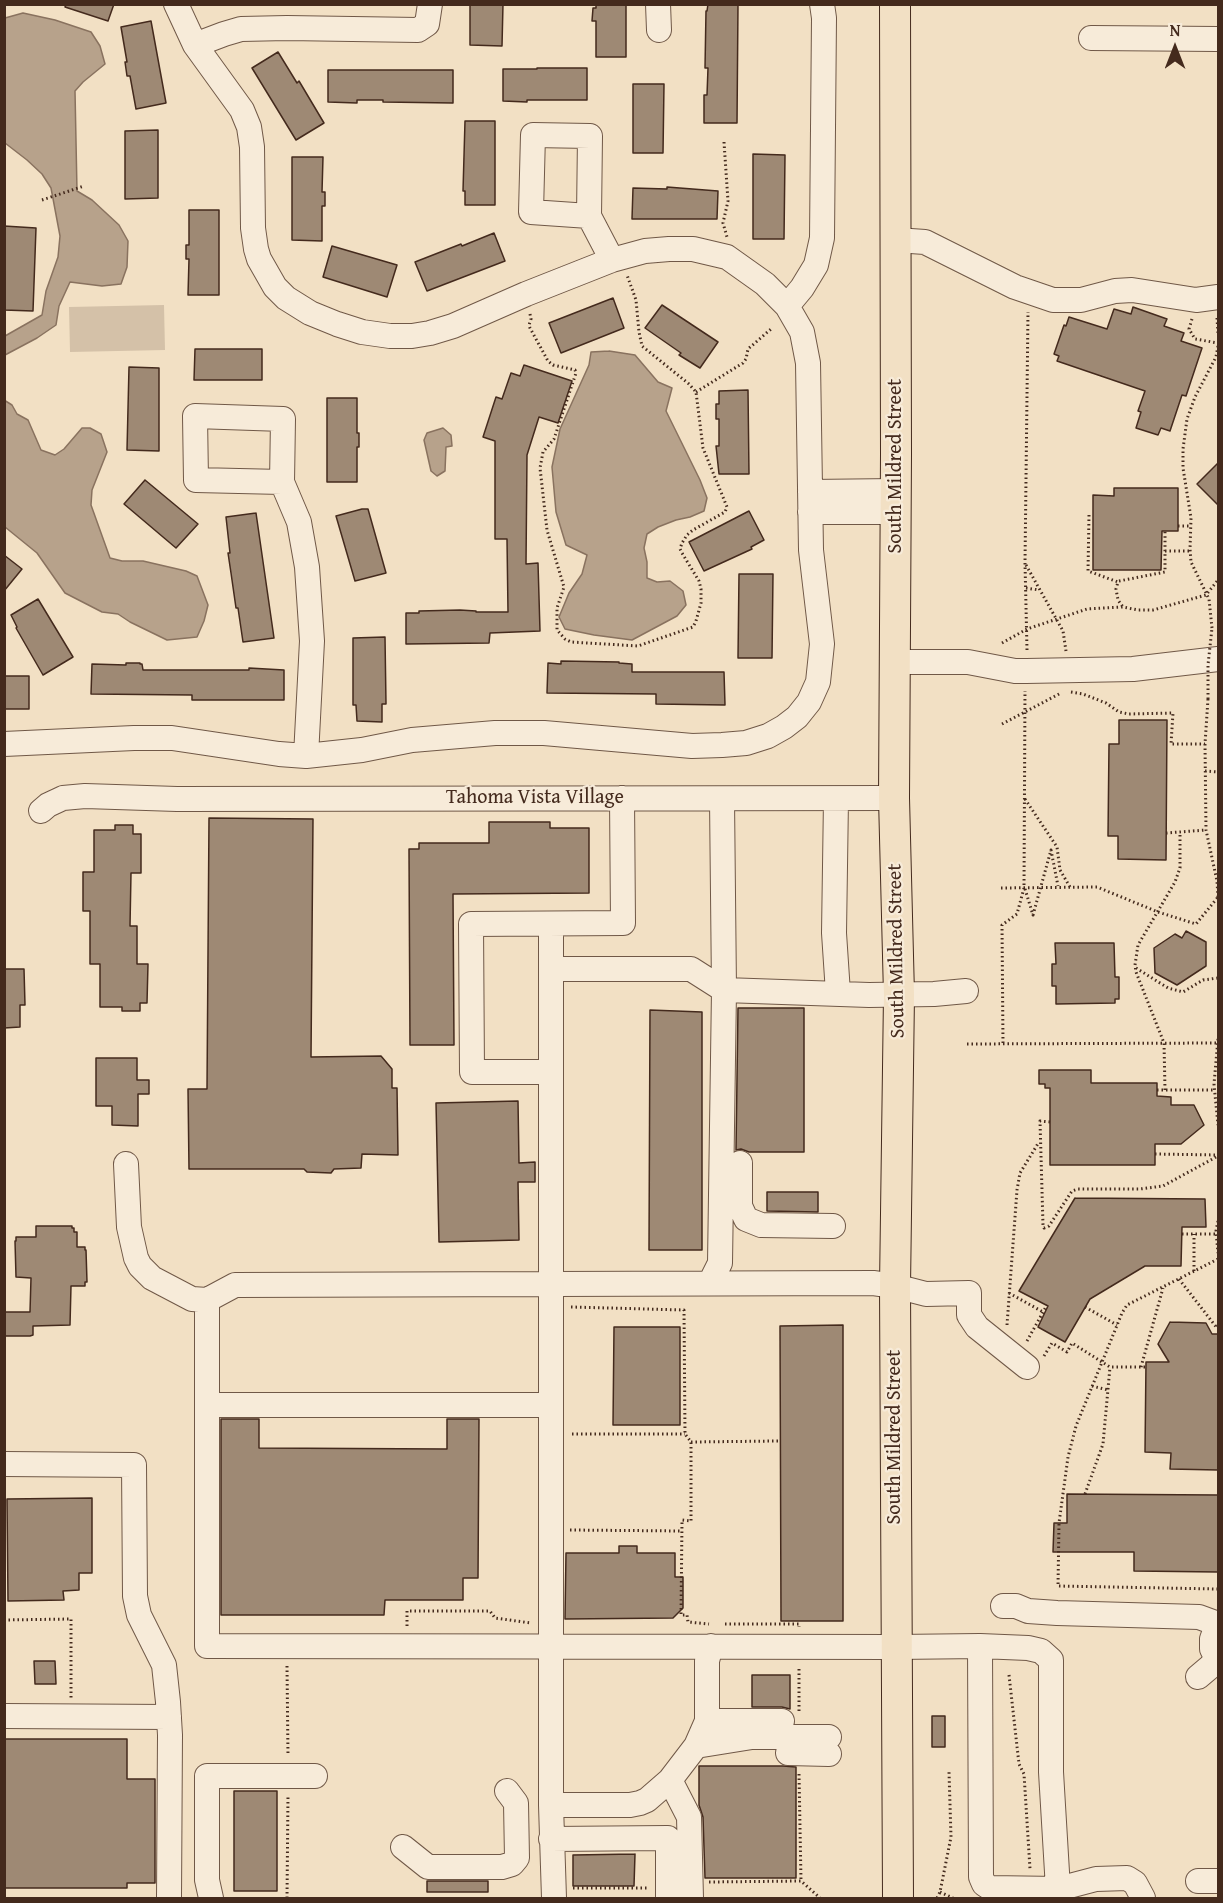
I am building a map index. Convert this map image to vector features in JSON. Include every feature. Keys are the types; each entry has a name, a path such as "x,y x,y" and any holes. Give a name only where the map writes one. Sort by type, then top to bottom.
{"main road":[{"name":"South Mildred Street","path":"896,4 894,798 899,995 895,1286 898,1899"}],"lane":[{"path":"4,744 172,738 306,756 362,750 412,740 495,733 544,733 692,746 746,743 768,736 797,717 809,702 818,682 822,644 812,561 808,363 801,333 787,306 765,284 722,255 693,249 669,249 645,251 617,259 523,295 455,326 430,333 390,336 362,333 310,313 286,298 275,287 256,249 253,228 252,147 246,118 195,45 176,4"},
{"path":"195,45 242,29 418,30 427,24 430,4"},
{"path":"658,4 659,30"},
{"path":"787,306 802,288 816,265 821,250 824,29 822,4"},
{"path":"1091,38 1218,39"},
{"path":"589,216 617,259"},
{"path":"896,240 925,242 1028,292 1053,300 1081,300 1115,291 1132,290 1212,303"},
{"path":"282,482 299,522 307,567 312,641 306,756"},
{"path":"810,502 895,501"},
{"path":"894,662 968,662 1015,671 1133,669 1218,659"},
{"name":"Tahoma Vista Village","path":"41,811 56,801 76,796 177,799 894,798"},
{"path":"551,1072 472,1072 471,924 623,923 622,798"},
{"path":"710,1283 720,1263 724,990 722,799"},
{"path":"836,799 834,933 838,993"},
{"path":"551,924 551,1839 554,1899"},
{"path":"551,969 691,969 724,990 899,995 966,991"},
{"path":"740,1163 740,1206 746,1219 761,1225 833,1226"},
{"path":"126,1164 131,1239 140,1266 152,1278 192,1299 207,1300 235,1285 873,1283 926,1294 969,1293 969,1315 977,1327 1032,1362"},
{"path":"207,1300 207,1646 980,1646 1028,1648 1041,1651 1051,1660 1051,1772 1058,1889"},
{"path":"207,1405 551,1405"},
{"path":"4,1464 134,1465 135,1596 140,1615 164,1665 169,1717 169,1899"},
{"path":"1003,1606 1057,1613 1199,1617 1218,1624 1212,1639 1212,1649 1217,1660 1198,1677"},
{"path":"551,1805 640,1803 647,1800 670,1780 696,1746 707,1720 707,1661 711,1646"},
{"path":"980,1646 981,1877 984,1884 990,1888 1058,1889 1096,1879 1127,1878 1135,1884 1143,1899"},
{"path":"4,1716 169,1717"},
{"path":"707,1720 799,1720 829,1737"},
{"path":"696,1746 752,1737 829,1737"},
{"path":"696,1746 751,1753 799,1754 829,1737"},
{"path":"211,1899 207,1880 207,1776 315,1776"},
{"path":"670,1780 689,1817 691,1899"},
{"path":"403,1848 428,1867 502,1867 512,1864 517,1858 516,1803 507,1791"},
{"path":"551,1839 668,1838 668,1899"}],"path":[{"path":"722,255 728,241 723,223 728,201 724,142"},
{"path":"42,200 84,186"},
{"path":"523,295 531,319 529,325 548,362 574,370 576,373 554,439 543,452 540,468 547,530 564,587 557,608 557,630 571,642 638,646 693,627 701,603 701,589 699,581 680,549 687,535 725,512 727,507 704,448 696,393 689,384 642,346 636,300 617,259"},
{"path":"1027,651 1025,563 1028,292"},
{"path":"1212,303 1218,333"},
{"path":"1000,888 1097,887 1158,912 1196,924 1218,898 1216,869 1206,830 1205,744 1212,628 1209,599 1195,573 1190,551 1190,526 1183,468 1187,419 1215,357 1218,345 1195,339 1189,329 1212,303"},
{"path":"696,393 742,363 746,359 748,350 771,329"},
{"path":"1193,345 1195,339"},
{"path":"1089,515 1088,571 1118,582 1116,589 1118,600 1123,607"},
{"path":"1178,526 1190,526"},
{"path":"1119,581 1165,572 1165,531"},
{"path":"1165,551 1190,551"},
{"path":"1025,563 1063,631 1069,670"},
{"path":"1002,643 1027,629 1087,609 1123,607 1153,610 1206,595 1218,580"},
{"path":"1026,588 1040,590"},
{"path":"1003,1044 1002,925 1017,914 1024,888 1025,683"},
{"path":"1002,724 1059,693 1068,692 1083,694 1106,703 1119,712 1129,714 1173,712 1172,744 1205,744"},
{"path":"1205,771 1218,772"},
{"path":"1024,798 1057,848 1060,870 1070,887"},
{"path":"1166,832 1206,830"},
{"path":"1165,1090 1164,1043 1136,968 1138,945 1175,882 1180,868 1180,832"},
{"path":"1024,888 1033,915 1051,850 1058,887"},
{"path":"1136,968 1168,988 1183,992 1203,980 1218,978"},
{"path":"967,1044 1218,1041 1215,1090 1218,1125"},
{"path":"1157,1090 1215,1090"},
{"path":"1050,1122 1040,1121 1044,1227 1049,1226 1072,1191 1163,1186 1218,1156"},
{"path":"1006,1334 1018,1181 1020,1173 1040,1140"},
{"path":"1155,1154 1218,1156"},
{"path":"1218,1221 1218,1253"},
{"path":"1182,1234 1217,1234"},
{"path":"1194,1234 1194,1271"},
{"path":"1218,1259 1127,1305 1117,1325 1076,1426 1068,1457 1059,1523 1058,1586 1218,1589"},
{"path":"1179,1279 1217,1328 1218,1326"},
{"path":"1032,1362 1043,1357 1052,1343 1068,1352 1072,1343 1110,1367 1144,1367 1163,1287"},
{"path":"1009,1293 1043,1312"},
{"path":"1032,1362 1043,1312 1047,1305"},
{"path":"568,1307 684,1310 685,1434 691,1442 691,1521 682,1520 681,1616 687,1616 688,1622 714,1624 799,1624 799,1720"},
{"path":"1085,1307 1117,1325"},
{"path":"1085,1494 1103,1444 1110,1367"},
{"path":"1092,1386 1108,1390"},
{"path":"566,1434 685,1434"},
{"path":"572,1442 573,1434"},
{"path":"691,1442 778,1441"},
{"path":"570,1519 570,1531 682,1531"},
{"path":"407,1627 407,1611 490,1611 495,1618 532,1623"},
{"path":"4,1620 71,1619 72,1716"},
{"path":"287,1647 289,1776 287,1899"},
{"path":"1008,1676 1019,1764 1024,1774 1031,1871"},
{"path":"799,1754 801,1881"},
{"path":"937,1899 951,1837 949,1772"},
{"path":"940,1892 953,1899"}],"shaded area":[{"path":"23,13 55,20 91,32 100,46 105,64 75,91 77,191 92,200 119,225 128,241 127,267 121,284 102,286 70,282 59,306 56,325 5,355 5,336 42,315 46,291 58,257 60,236 51,188 42,174 5,143 5,18"},
{"path":"164,305 165,350 70,352 69,307"},
{"path":"609,351 635,355 658,382 672,388 666,411 707,498 704,511 658,527 647,534 644,548 647,578 657,582 670,581 683,591 686,605 677,616 632,640 565,629 559,617 569,593 582,574 587,555 566,545 556,512 552,467 560,429 589,365 591,352"},
{"path":"4,400 12,405 17,414 28,420 41,450 55,455 64,449 82,428 90,428 101,434 107,452 92,490 91,505 110,558 122,561 143,561 186,571 197,576 208,605 197,637 167,640 118,614 102,612 65,593 37,553 5,527"},
{"path":"443,428 451,435 452,446 446,447 445,471 437,476 431,471 424,440 427,433"}],"building":[{"path":"66,4 114,4 108,21 65,7"},
{"path":"470,4 503,4 502,46 470,45"},
{"path":"596,4 626,4 626,57 596,57 596,21 592,21 593,8 596,8"},
{"path":"708,4 738,4 737,123 704,123 704,95 707,95 708,68 705,68"},
{"path":"151,21 166,103 136,109 130,76 127,76 121,27"},
{"path":"278,52 297,83 299,81 324,123 296,140 252,68"},
{"path":"587,68 587,100 503,101 503,69"},
{"path":"328,70 453,70 453,103 383,102 383,100 357,100 357,103 328,102"},
{"path":"633,84 664,84 663,153 633,153"},
{"path":"465,121 495,121 495,205 465,205 465,191 463,191"},
{"path":"158,130 158,198 125,199 125,131"},
{"path":"753,154 785,155 784,239 753,239"},
{"path":"292,157 323,157 322,192 325,192 325,206 322,206 322,241 292,240"},
{"path":"667,187 718,191 717,219 632,219 633,188 667,189"},
{"path":"189,210 219,210 219,295 188,295 189,259 186,259 186,245 189,245"},
{"path":"4,226 36,228 33,311 4,310"},
{"path":"494,233 505,261 427,291 415,262"},
{"path":"332,246 397,265 387,297 323,277"},
{"path":"613,298 624,328 561,353 549,323"},
{"path":"662,305 718,342 700,368 679,355 681,353 645,328"},
{"path":"1133,307 1167,319 1164,326 1184,333 1181,341 1202,348 1186,396 1182,395 1170,431 1161,428 1158,435 1136,428 1141,412 1138,411 1145,391 1057,361 1059,356 1054,354 1069,317 1107,329 1114,309 1131,314"},
{"path":"195,349 262,349 262,380 194,380"},
{"path":"524,365 572,381 558,423 539,417 527,455 526,564 538,563 540,631 490,633 489,643 406,644 406,613 460,610 508,612 507,539 495,539 495,441 483,437 496,397 502,399 511,373 520,376"},
{"path":"129,367 159,368 159,451 127,450"},
{"path":"748,390 749,474 719,474 716,446 719,446 719,419 716,419 716,404 719,404 719,391"},
{"path":"327,398 357,398 359,447 357,447 357,482 327,482"},
{"path":"1218,463 1218,505 1197,484"},
{"path":"145,480 198,524 176,548 124,504"},
{"path":"1114,488 1178,488 1178,531 1162,531 1161,570 1093,570 1093,495 1114,496"},
{"path":"368,509 386,573 355,581 336,516"},
{"path":"749,511 764,540 751,547 752,549 704,571 689,542"},
{"path":"256,513 274,638 243,642 228,553 230,553 226,517"},
{"path":"4,555 22,569 4,591"},
{"path":"739,574 773,574 772,658 738,658"},
{"path":"38,599 73,657 43,675 11,615"},
{"path":"385,637 386,704 382,704 382,722 357,721 356,705 353,705 353,638"},
{"path":"561,661 632,664 632,672 724,672 725,705 656,704 656,694 547,693 548,663 561,664"},
{"path":"126,663 140,663 143,670 249,670 249,668 284,670 284,700 192,700 192,695 91,694 92,664 126,665"},
{"path":"4,676 29,676 29,709 4,709"},
{"path":"1119,720 1167,720 1166,860 1118,859 1118,836 1108,836 1109,744 1119,744"},
{"path":"209,818 313,819 311,1057 381,1056 392,1069 392,1088 397,1088 398,1155 362,1154 361,1168 334,1169 331,1173 307,1172 304,1169 189,1169 188,1089 207,1089"},
{"path":"489,822 550,822 550,828 589,828 589,893 453,894 454,1045 410,1045 409,849 419,849 419,843 489,843"},
{"path":"115,825 133,825 133,834 141,834 141,873 131,873 130,926 137,926 137,964 148,964 147,1003 140,1003 140,1011 122,1011 122,1007 100,1007 100,964 90,964 90,911 83,911 83,872 94,872 94,830 115,830"},
{"path":"1186,931 1206,942 1206,966 1177,985 1155,973 1154,948 1175,934 1182,938"},
{"path":"1055,943 1114,943 1115,977 1119,977 1119,999 1115,999 1115,1003 1056,1004 1056,986 1052,986 1052,964 1056,964"},
{"path":"4,969 24,969 25,1005 20,1005 20,1027 4,1028"},
{"path":"738,1008 804,1008 804,1152 736,1150"},
{"path":"650,1010 702,1012 702,1250 649,1250"},
{"path":"96,1058 137,1058 137,1080 149,1080 149,1094 138,1094 138,1126 112,1125 112,1106 96,1106"},
{"path":"1039,1070 1091,1070 1091,1083 1157,1083 1157,1096 1171,1097 1171,1105 1194,1105 1204,1125 1181,1144 1155,1144 1155,1165 1050,1165 1050,1088 1045,1088 1045,1084 1039,1084"},
{"path":"518,1101 519,1163 535,1162 535,1182 518,1182 519,1240 439,1242 436,1103"},
{"path":"767,1192 818,1192 818,1212 767,1211"},
{"path":"1075,1198 1205,1199 1206,1227 1182,1227 1181,1266 1145,1266 1090,1299 1065,1342 1038,1327 1048,1306 1019,1291"},
{"path":"36,1226 72,1226 74,1228 74,1232 77,1232 77,1247 85,1247 86,1250 87,1282 85,1286 71,1286 70,1325 33,1326 33,1335 4,1336 4,1312 30,1312 31,1278 16,1277 15,1241 16,1237 36,1237"},
{"path":"1170,1322 1206,1323 1212,1334 1218,1334 1218,1470 1170,1469 1171,1453 1145,1452 1146,1362 1169,1362 1158,1344"},
{"path":"843,1325 843,1621 781,1621 780,1326"},
{"path":"614,1327 680,1327 680,1425 613,1425"},
{"path":"221,1419 259,1419 259,1448 447,1449 447,1419 479,1419 478,1578 463,1578 463,1600 385,1600 384,1615 221,1615"},
{"path":"1067,1494 1218,1495 1218,1572 1134,1571 1134,1552 1053,1552 1054,1523 1067,1523"},
{"path":"92,1498 92,1573 79,1573 79,1590 63,1591 64,1600 8,1601 7,1499"},
{"path":"619,1546 637,1546 637,1553 675,1553 675,1577 683,1577 683,1608 673,1618 565,1619 566,1553 619,1553"},
{"path":"34,1661 55,1661 56,1684 35,1684"},
{"path":"752,1675 790,1675 790,1709 752,1707"},
{"path":"932,1716 945,1716 945,1747 932,1747"},
{"path":"4,1739 127,1739 127,1779 155,1779 155,1883 127,1883 127,1888 4,1888"},
{"path":"699,1766 796,1767 796,1878 705,1878 703,1817 699,1805"},
{"path":"234,1791 277,1791 277,1891 234,1891"},
{"path":"635,1854 634,1886 573,1886 573,1855"},
{"path":"427,1881 488,1881 488,1892 427,1892"}]}
